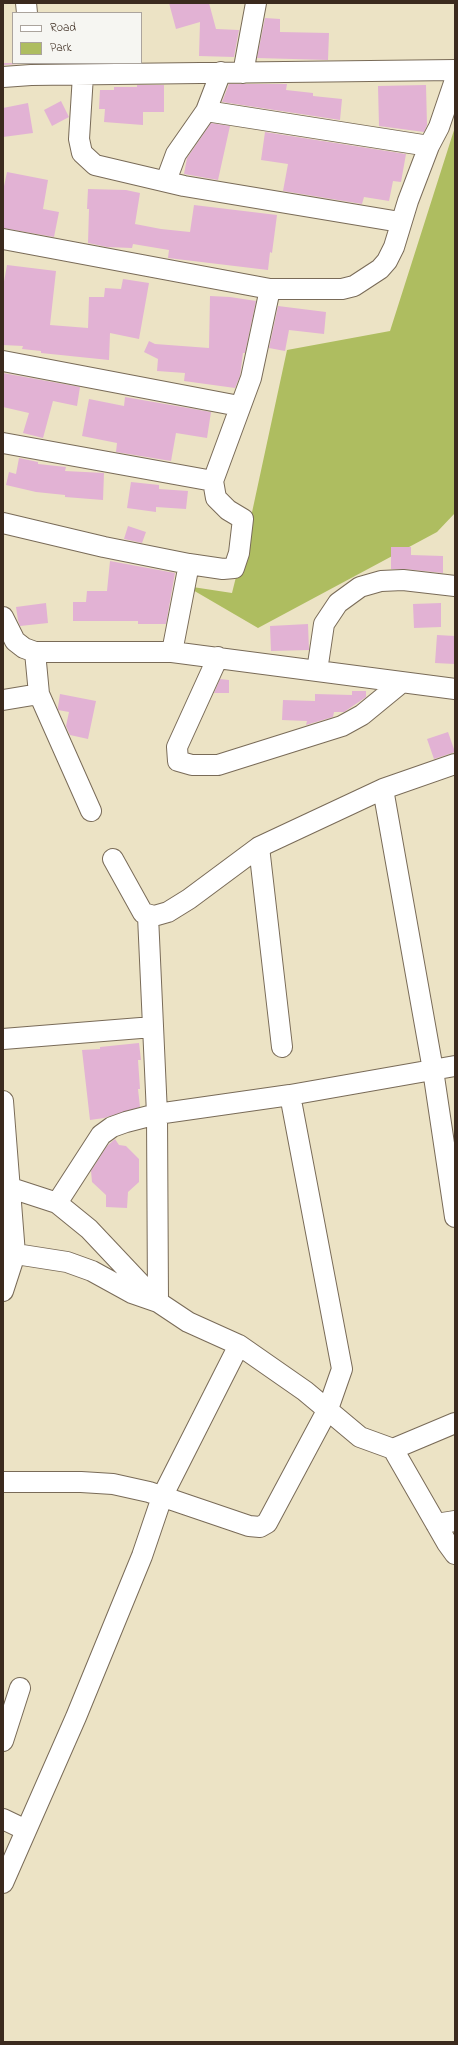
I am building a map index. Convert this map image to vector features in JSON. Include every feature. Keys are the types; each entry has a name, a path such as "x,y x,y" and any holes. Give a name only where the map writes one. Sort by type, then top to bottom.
{"street":[{"path":"242,73 256,3"},
{"path":"3,77 30,69 83,75 455,70"},
{"path":"166,181 176,154 206,111 221,72"},
{"path":"83,75 79,139 82,153 95,165 184,186 400,222"},
{"path":"3,239 270,289 342,289 354,286 368,278 384,265 394,247 400,222 429,146 439,127 455,80"},
{"path":"206,111 429,146"},
{"path":"3,523 104,547 189,564 223,569 234,568 240,553 242,519 228,510 216,498 213,481 251,378 270,289"},
{"path":"3,361 240,406"},
{"path":"3,443 213,481"},
{"path":"172,652 189,564"},
{"path":"317,671 324,624 338,603 360,587 381,581 403,580 455,586"},
{"path":"3,617 15,641 24,648 35,652 172,652 455,689"},
{"path":"35,652 39,694 91,811"},
{"path":"218,657 177,747 178,761 192,765 218,765 342,726 362,715 401,683"},
{"path":"3,700 39,694"},
{"path":"113,859 143,913 148,916 154,916 168,912 259,847 383,789 455,764"},
{"path":"383,789 433,1070 455,1217"},
{"path":"259,847 282,1047"},
{"path":"148,916 157,1114 158,1302"},
{"path":"3,1039 153,1027"},
{"path":"57,1203 101,1135 112,1127 157,1114 290,1095 455,1066"},
{"path":"3,1482 81,1482 113,1484 149,1492 249,1526 260,1527 267,1523 328,1409 339,1380 341,1359 290,1095"},
{"path":"3,1101 11,1188 9,1253 3,1291"},
{"path":"11,1188 57,1203 89,1229 158,1302 188,1322 239,1346 286,1377 328,1409 360,1437 394,1449 445,1522 455,1554"},
{"path":"9,1253 67,1262 92,1271 132,1293 158,1302"},
{"path":"3,1883 76,1717 130,1585 162,1497 239,1346"},
{"path":"394,1449 455,1423"},
{"path":"3,1740 20,1688"},
{"path":"3,1819 26,1830"}],"green space":[{"path":"455,127 455,513 437,532 258,628 186,586 232,593 251,517 287,350 390,331"}],"building":[{"path":"169,3 209,3 216,29 239,30 234,57 199,56 200,22 176,29"},
{"path":"265,18 280,19 280,32 329,33 328,60 257,58"},
{"path":"3,63 20,64 3,65"},
{"path":"229,84 287,84 286,90 313,93 313,96 342,99 340,120 222,102"},
{"path":"137,85 164,85 164,112 143,112 143,125 104,122 105,109 99,109 100,90 114,90 114,87 137,87"},
{"path":"426,85 427,125 424,132 379,126 378,86"},
{"path":"61,101 69,117 52,126 44,110"},
{"path":"28,103 33,133 3,137 3,108"},
{"path":"211,123 230,126 218,180 184,174 187,158"},
{"path":"265,132 406,154 401,182 393,181 389,201 364,197 362,204 283,191 288,164 261,160"},
{"path":"7,172 48,180 43,209 59,212 54,237 3,228 3,191"},
{"path":"88,189 126,190 140,193 135,224 161,229 190,232 194,205 277,215 272,253 270,252 268,270 168,258 169,250 133,244 132,248 107,247 88,243"},
{"path":"7,265 56,271 50,325 88,328 89,297 104,297 105,288 121,289 123,279 149,283 139,339 110,333 109,360 41,353 41,351 22,349 23,346 3,345 3,287"},
{"path":"210,296 256,301 245,353 243,353 240,376 235,388 184,381 185,373 157,371 158,359 144,352 149,341 155,344 209,348"},
{"path":"278,306 326,312 324,334 289,330 285,351 269,348"},
{"path":"3,373 80,387 77,406 53,401 43,438 23,433 29,413 3,407"},
{"path":"125,397 211,412 207,438 176,433 171,461 116,452 117,443 82,436 89,399 124,406"},
{"path":"19,458 38,462 38,464 66,467 65,471 104,473 103,500 65,497 65,495 36,492 6,485 9,472 16,474"},
{"path":"131,482 159,485 159,489 188,491 186,509 156,507 156,512 127,508"},
{"path":"128,526 146,532 142,543 124,539"},
{"path":"391,547 411,547 411,555 443,556 443,573 391,569"},
{"path":"110,561 175,573 166,624 138,624 138,621 73,621 73,602 86,602 87,591 107,591"},
{"path":"46,603 48,623 20,626 16,607"},
{"path":"441,603 441,627 414,628 413,604"},
{"path":"308,624 309,650 271,651 270,626"},
{"path":"437,635 455,636 455,664 435,663"},
{"path":"220,679 229,680 229,693 214,693"},
{"path":"352,691 366,691 366,697 344,712 334,712 333,717 306,725 307,721 282,720 283,700 315,701 315,694 352,695"},
{"path":"60,694 96,701 88,739 70,735 66,726 69,712 58,710"},
{"path":"448,732 455,752 434,759 427,739"},
{"path":"139,1043 141,1060 138,1060 140,1089 138,1089 140,1107 104,1118 90,1120 82,1050 100,1049 100,1047"},
{"path":"115,1139 119,1145 126,1146 139,1159 139,1182 128,1192 127,1208 106,1207 106,1195 92,1182 91,1171 107,1146"}]}
